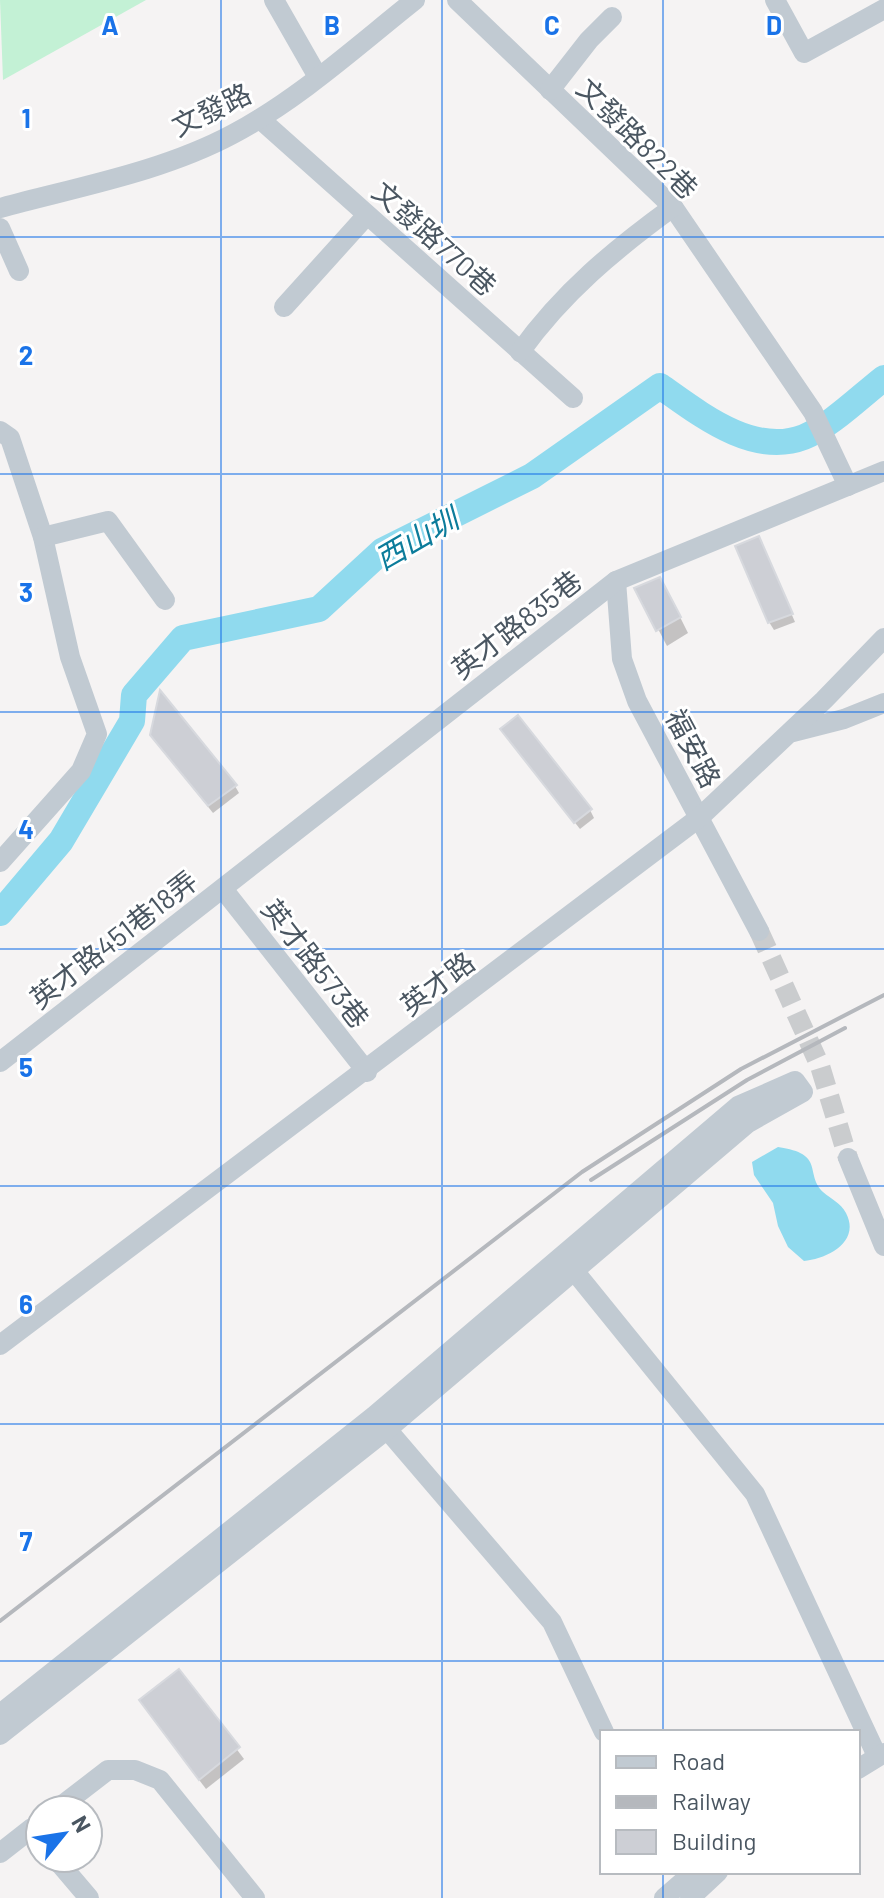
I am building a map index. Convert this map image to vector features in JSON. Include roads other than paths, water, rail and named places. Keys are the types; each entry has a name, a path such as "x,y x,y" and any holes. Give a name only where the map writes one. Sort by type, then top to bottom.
{"street":[{"path":"274,0 318,77"},
{"name":"文發路","path":"0,208 194,153 260,119 415,0"},
{"name":"文發路822巷","path":"457,0 673,207 813,412 848,486"},
{"path":"775,0 804,53 884,9"},
{"path":"550,90 589,40 612,17"},
{"name":"文發路770巷","path":"260,119 573,398"},
{"path":"520,352 544,318 609,254 673,207"},
{"path":"284,307 367,215"},
{"path":"0,228 19,271"},
{"path":"0,431 10,438 43,537 70,657 97,734 81,771 0,862"},
{"name":"英才路835巷","path":"223,889 616,581 884,471"},
{"path":"43,537 108,521 165,600"},
{"name":"福安路","path":"616,581 622,659 637,701 759,931"},
{"name":"英才路","path":"0,1345 367,1072 700,817 884,638"},
{"path":"788,733 844,719 884,703"},
{"name":"英才路451巷18弄","path":"0,1062 223,889"},
{"name":"英才路573巷","path":"223,889 367,1072"},
{"path":"0,1735 381,1422 568,1263 738,1106 795,1081 803,1092 748,1123 568,1263"},
{"path":"848,1158 884,1246"},
{"path":"568,1263 755,1494 875,1745 860,1766"},
{"path":"0,1714 381,1422"},
{"path":"381,1422 552,1622 603,1730"},
{"path":"77,1794 108,1770 135,1770 160,1780 255,1898"},
{"path":"0,1853 24,1838"},
{"path":"69,1874 89,1898"},
{"path":"678,1891 692,1874"},
{"path":"678,1891 714,1874"}],"water":[{"path":"778,1147 803,1154 823,1192 846,1213 849,1232 831,1253 804,1261 788,1247 778,1226 773,1203 754,1175 752,1162"}],"waterway":[{"name":"西山圳","path":"0,913 61,841 132,721 134,695 183,638 319,609 382,551 532,476 660,386 728,430 747,437 785,442 804,437 824,426 884,378"}],"tunnel":[{"path":"759,931 820,1066 848,1158"}],"railway":[{"path":"0,1621 582,1172 741,1069 884,995"},
{"path":"591,1180 747,1080 845,1028"}]}
